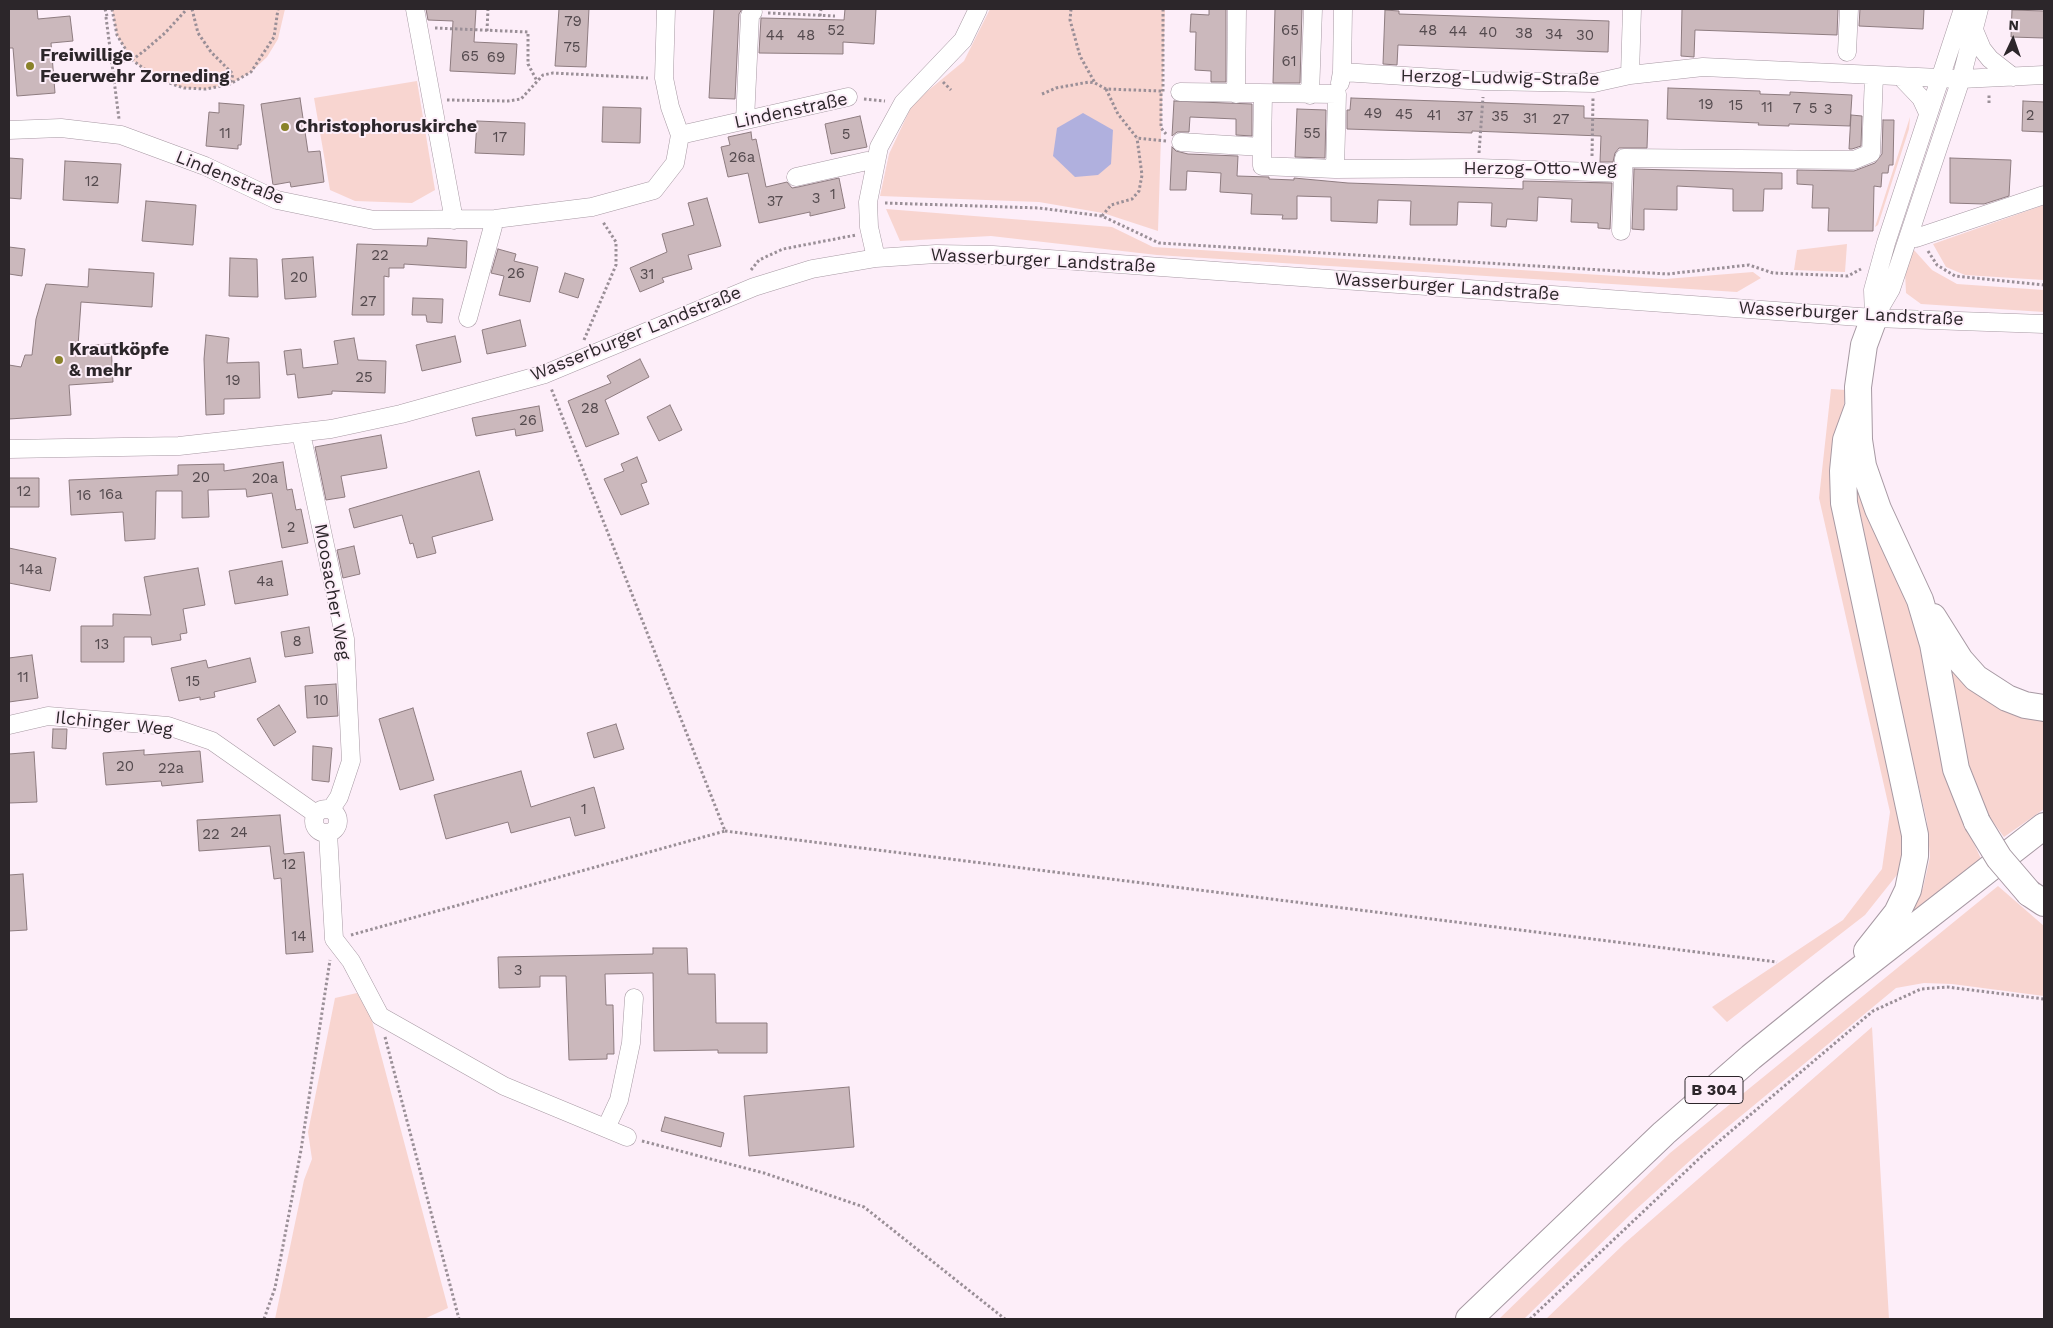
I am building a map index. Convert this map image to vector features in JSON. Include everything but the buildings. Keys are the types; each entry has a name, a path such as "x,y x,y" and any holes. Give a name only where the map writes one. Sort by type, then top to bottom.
{"highway":[{"path":"1874,318 1864,345 1858,407 1861,449 1871,492 1920,600 1933,644 1956,769 1977,822 1999,858 2037,898"},
{"path":"1834,989 1897,913 1908,890 1915,856 1911,810 1844,502 1842,471 1846,440 1858,407"},
{"path":"1920,600 1960,660 1976,678 2007,698 2025,705 2044,708"},
{"name":"B 304","path":"1469,1319 1664,1134 1751,1058 1834,989 2044,826"}],"street":[{"path":"415,9 454,220"},
{"name":"Lindenstraße","path":"9,130 61,128 121,135 205,166 277,200 374,220 495,219 592,207 654,190 675,164 680,135 670,107 664,78 666,9"},
{"path":"876,258 869,227 868,202 879,147 903,103 962,40 978,9"},
{"path":"1236,94 1237,9"},
{"path":"1310,95 1313,9"},
{"path":"1335,169 1337,94 1342,72 1343,9"},
{"path":"1630,75 1632,9"},
{"path":"1847,52 1849,9"},
{"path":"1874,318 1873,290 1909,167 1963,9"},
{"path":"1874,318 1891,289 1961,79 1979,9"},
{"path":"745,120 750,15 753,12"},
{"path":"1974,30 1986,54 2013,77"},
{"name":"Herzog-Ludwig-Straße","path":"1342,72 1484,81 1594,83 1630,75 1703,67 1961,79 2044,75"},
{"name":"Herzog-Otto-Weg","path":"1263,95 1262,166 1335,169 1478,168 1623,173 1624,158 1854,160 1871,153 1874,76"},
{"path":"1901,77 1921,98 1928,113"},
{"path":"1180,92 1263,95 1337,94"},
{"name":"Lindenstraße","path":"680,135 848,97"},
{"path":"1181,142 1262,147"},
{"path":"796,177 867,161 875,163"},
{"path":"1909,167 1929,172"},
{"path":"1621,231 1623,173"},
{"path":"1919,238 2044,196"},
{"path":"468,318 495,219"},
{"name":"Wasserburger Landstraße","path":"9,449 179,446 301,433 425,409 545,374 754,286 812,269 876,258 936,254 993,255 1874,318 2044,324"},
{"name":"Moosacher Weg","path":"301,433 345,639 351,761 339,797 323,812"},
{"name":"Ilchinger Weg","path":"9,725 48,716 168,726 212,742 323,812 315,827 321,832 328,833 334,939"},
{"path":"334,939 351,961 380,1016 504,1086 627,1137"},
{"path":"606,1128 619,1100 630,1043 634,998"}],"path":[{"path":"105,9 121,135"},
{"path":"112,9 117,34 132,60 160,80 184,88 206,89 230,84 251,72 274,38 278,9"},
{"path":"112,63 132,60 165,33 187,9"},
{"path":"192,9 198,33 211,52 233,74 230,84"},
{"path":"487,31 488,9"},
{"path":"820,16 821,9"},
{"path":"1071,9 1070,20 1080,56 1095,83 1106,89 1161,92"},
{"path":"1137,138 1173,141 1161,128 1163,9"},
{"path":"753,12 835,16"},
{"path":"106,17 112,15"},
{"path":"418,27 528,32 528,64 537,81"},
{"path":"432,100 508,101 521,99 543,75 554,73 664,78"},
{"path":"1478,168 1484,81"},
{"path":"1042,94 1068,85 1095,83"},
{"path":"1591,172 1594,83"},
{"path":"1102,216 1111,205 1132,199 1139,191 1142,175 1137,138 1118,114 1106,89"},
{"path":"1989,95 1989,104"},
{"name":"Lindenstraße","path":"848,97 903,103"},
{"path":"868,202 1039,208 1102,216 1159,243 1189,245 1667,274 1750,265 1773,273 1848,276 1860,271 1866,263"},
{"path":"590,356 583,343 616,264 616,242 592,207"},
{"path":"749,273 759,260 782,249 856,236 869,227"},
{"path":"1919,238 1935,263 1955,276 2044,285"},
{"path":"545,374 725,831"},
{"path":"264,1319 275,1288 299,1158 324,987 334,939 725,831 1777,962"},
{"path":"1530,1319 1704,1154 1873,1010 1921,989 1948,987 2044,999"},
{"path":"380,1016 459,1319"},
{"path":"627,1137 764,1173 864,1207 1005,1319"}],"shaded area":[{"path":"112,9 285,9 278,39 267,57 251,72 230,84 206,89 184,88 160,80 132,60 117,35"},
{"path":"990,9 1165,9 1158,231 1103,213 1039,202 880,196 889,154 913,103 964,61"},
{"path":"417,81 435,190 412,203 355,201 330,190 314,98"},
{"path":"1910,117 1909,129 1878,225 1875,227"},
{"path":"2044,205 2044,280 1965,275 1946,267 1933,244"},
{"path":"886,209 1112,227 1153,247 1665,279 1753,272 1761,278 1737,292 1157,255 991,236 900,241"},
{"path":"1847,244 1845,272 1794,270 1797,250"},
{"path":"1914,250 1932,270 1957,284 2044,290 2044,312 1921,304 1906,293 1905,271"},
{"path":"1831,389 1846,390 1835,464 1909,825 1900,871 1865,915 1727,1022 1712,1007 1843,920 1882,869 1890,812 1819,498"},
{"path":"1855,480 1916,619 1966,826 1982,861 1905,921 1923,888 1930,857 1927,822 1859,525"},
{"path":"1949,660 2044,716 2044,809 2004,837 1983,808 1965,765"},
{"path":"1998,886 2044,926 2044,996 1952,984 1924,983 1896,988 1724,1130 1632,1213 1524,1319 1499,1319 1670,1153"},
{"path":"357,993 371,1017 448,1308 424,1319 275,1319 304,1180 312,1159 308,1132 335,998"},
{"path":"1872,1027 1889,1319 1546,1319 1625,1243"}],"water":[{"path":"1083,113 1113,130 1111,164 1098,175 1075,177 1053,156 1057,128"}],"place":[{"name":"Freiwillige Feuerwehr Zorneding","path":"30,66"},
{"name":"Christophoruskirche","path":"285,127"},
{"name":"Krautköpfe & mehr","path":"59,360"}]}
